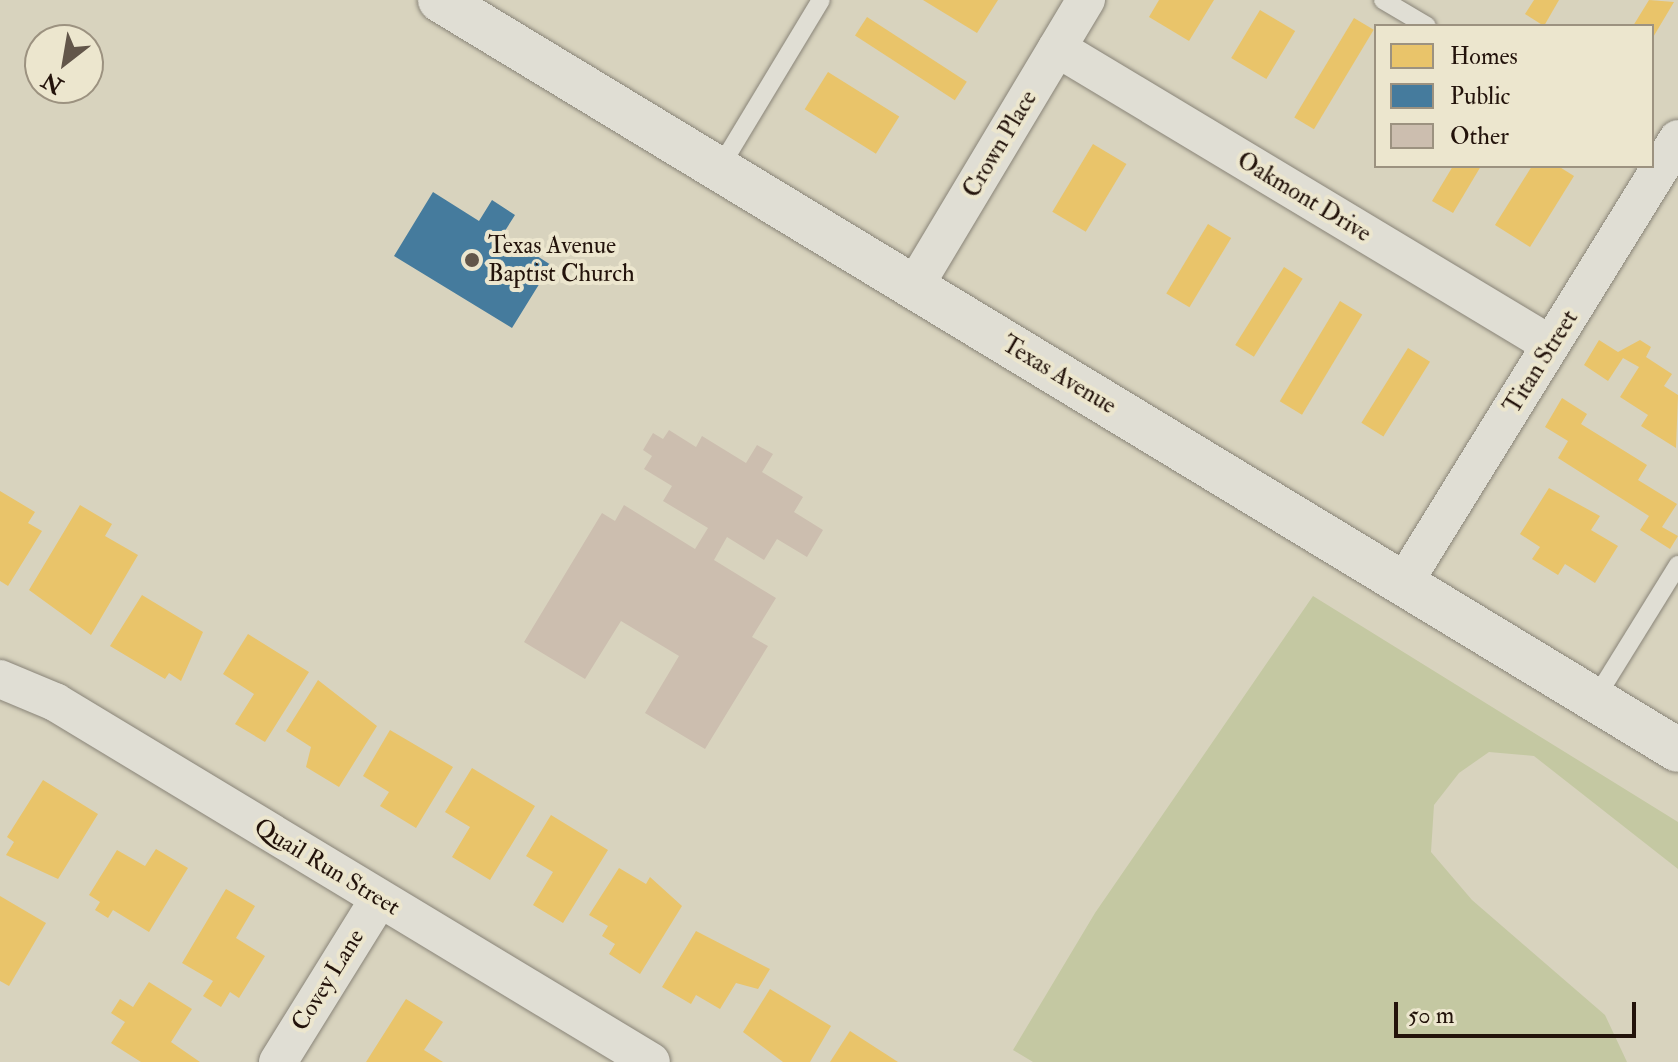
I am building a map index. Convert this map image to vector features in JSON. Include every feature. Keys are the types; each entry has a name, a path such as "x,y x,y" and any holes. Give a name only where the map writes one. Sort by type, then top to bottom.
{"street":[{"name":"Texas Avenue","path":"440,0 1678,750"},
{"name":"Crown Place","path":"914,287 1086,0"},
{"name":"Oakmont Drive","path":"1057,48 1551,345"},
{"name":"Titan Street","path":"1403,584 1551,345 1664,154"},
{"name":"Quail Run Street","path":"4,691 55,702 651,1062"},
{"name":"Covey Lane","path":"278,1062 379,899"}],"lane":[{"path":"719,169 821,0"},
{"path":"1383,0 1424,24"},
{"path":"1595,699 1678,565"}],"green space":[{"path":"1313,596 1678,822 1678,869 1534,756 1489,752 1459,773 1434,805 1431,852 1472,900 1605,1015 1627,1062 1033,1062 1013,1050 1095,913"}],"building: Homes":[{"path":"923,0 998,0 977,33"},
{"path":"1159,0 1214,0 1189,41 1149,17"},
{"path":"1534,0 1559,0 1545,24 1525,14"},
{"path":"1649,0 1674,2 1654,36 1654,24 1634,24"},
{"path":"1260,10 1295,31 1266,79 1231,58"},
{"path":"867,17 967,82 955,100 855,35"},
{"path":"1354,18 1374,30 1314,129 1294,117"},
{"path":"828,72 899,117 876,154 805,109"},
{"path":"1093,144 1126,164 1086,232 1052,212"},
{"path":"1452,168 1480,168 1453,213 1432,201"},
{"path":"1531,168 1561,168 1574,176 1530,247 1495,225"},
{"path":"1208,224 1231,238 1189,307 1166,293"},
{"path":"1284,267 1303,279 1254,357 1235,345"},
{"path":"1340,301 1362,314 1302,415 1280,401"},
{"path":"1599,340 1618,352 1640,340 1651,347 1646,357 1672,374 1664,386 1678,395 1676,448 1641,426 1648,415 1620,397 1639,367 1623,358 1608,381 1584,365"},
{"path":"1408,348 1430,362 1383,436 1361,423"},
{"path":"1562,398 1587,414 1581,424 1647,465 1638,480 1677,504 1662,527 1678,536 1670,549 1640,530 1649,516 1558,458 1568,441 1545,427"},
{"path":"1549,488 1600,516 1591,530 1618,546 1595,583 1565,564 1558,575 1532,559 1540,547 1520,534"},
{"path":"0,491 35,512 28,523 42,531 8,586 0,581"},
{"path":"80,505 112,524 105,536 138,555 91,635 29,590"},
{"path":"142,595 203,632 181,681 169,673 165,679 110,646"},
{"path":"248,634 309,672 265,742 235,724 254,694 223,674"},
{"path":"318,680 377,726 339,787 306,767 311,747 286,731"},
{"path":"390,730 453,767 416,828 380,806 389,792 363,776"},
{"path":"472,768 535,806 490,880 452,857 470,827 445,812"},
{"path":"43,780 98,814 58,879 6,855 14,842 7,837"},
{"path":"551,815 608,850 563,923 533,905 553,872 526,856"},
{"path":"156,849 188,868 149,932 113,910 108,918 95,910 100,902 89,895 117,850 145,866"},
{"path":"619,868 646,884 650,877 682,906 640,974 609,954 615,944 602,936 608,926 589,915"},
{"path":"226,889 255,906 236,938 265,956 239,998 230,992 221,1007 203,996 213,981 182,963"},
{"path":"0,896 46,923 9,986 0,981"},
{"path":"696,931 770,969 758,989 736,983 720,1009 696,995 691,1004 662,987"},
{"path":"149,982 192,1009 171,1042 200,1062 141,1062 111,1043 125,1022 111,1013 120,999 133,1007"},
{"path":"770,989 831,1026 810,1062 783,1062 743,1032"},
{"path":"406,999 443,1022 424,1050 443,1062 366,1062"},
{"path":"850,1031 898,1062 830,1062"}],"building: Public":[{"name":"Texas Avenue Baptist Church","path":"433,192 479,221 492,200 515,215 503,234 551,265 512,328 394,256"}],"building: Other":[{"path":"669,430 696,447 702,436 746,463 757,445 773,454 762,472 803,497 794,512 823,530 807,557 777,539 764,560 727,537 714,560 776,598 752,637 768,646 705,749 645,713 679,656 621,621 585,679 524,642 602,513 615,521 624,505 695,549 708,528 663,501 672,486 644,469 652,456 643,450 653,433 663,439"}],"place":[{"name":"Texas Avenue Baptist Church","path":"472,260"}]}
